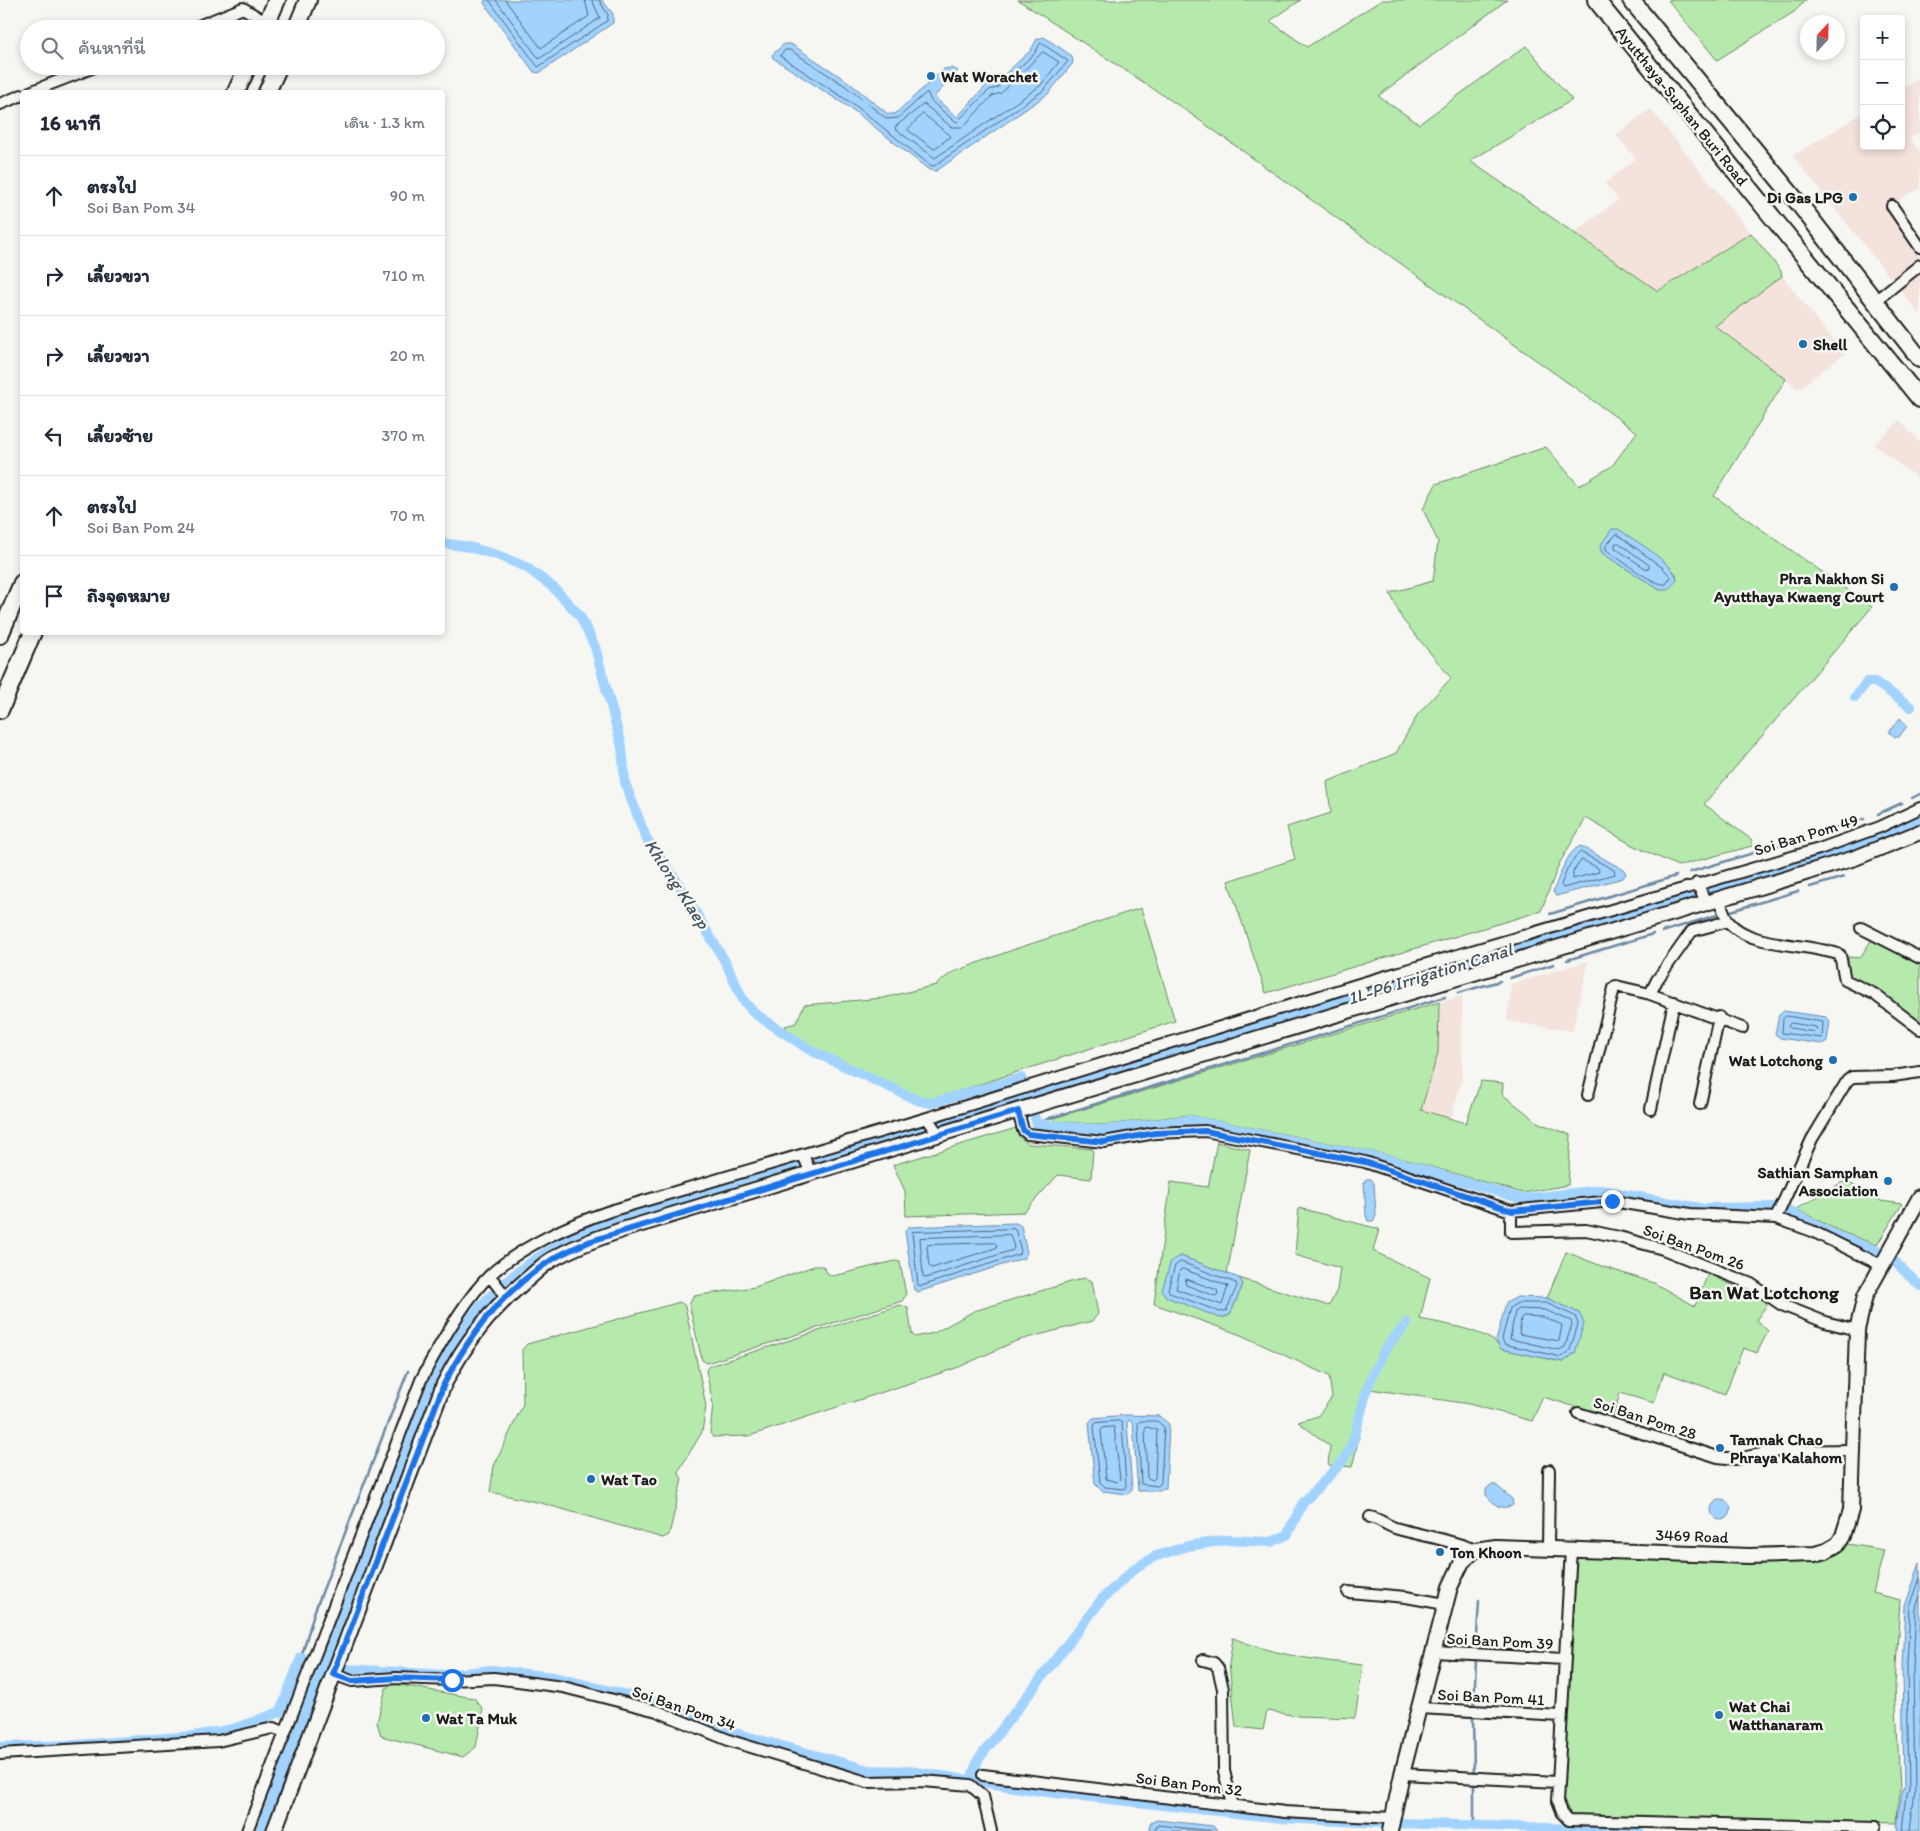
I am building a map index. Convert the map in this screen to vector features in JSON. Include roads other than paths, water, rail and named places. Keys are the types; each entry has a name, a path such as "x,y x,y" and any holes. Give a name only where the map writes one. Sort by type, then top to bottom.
{"main road":[{"path":"268,20 277,0"},
{"path":"300,20 308,0"},
{"name":"Ayutthaya-Suphan Buri Road","path":"1596,0 1920,399"},
{"name":"Ayutthaya-Suphan Buri Road","path":"1631,0 1800,205 1920,359"},
{"path":"237,90 244,75"},
{"path":"269,90 275,75"},
{"path":"1750,190 1772,173"},
{"path":"0,635 20,589"},
{"path":"0,710 32,635"},
{"path":"274,1831 444,1384 459,1355 478,1328 498,1287 591,1241 807,1163 939,1135 1018,1111 1364,994 1705,894 1855,858 1920,832"},
{"name":"3469 Road","path":"1475,1550 1496,1547 1548,1548 1749,1556 1826,1551 1838,1544 1848,1524 1852,1494 1852,1450 1858,1330 1865,1296 1920,1197"},
{"path":"1391,1824 1445,1604 1462,1562 1475,1550"}],"street":[{"path":"213,20 242,4 259,20"},
{"path":"35,90 74,75"},
{"path":"0,104 20,97"},
{"path":"1892,206 1920,247"},
{"path":"1874,302 1920,265"},
{"name":"Soi Ban Pom 49","path":"247,1831 421,1380 451,1326 498,1287 529,1248 583,1220 705,1182 807,1163 926,1118 1364,994 1705,894 1880,827 1920,808"},
{"path":"1705,894 1728,921 1747,934 1771,942 1840,955 1845,980 1874,994 1920,1029"},
{"path":"1650,994 1656,980 1692,931 1728,921"},
{"path":"1861,928 1920,958"},
{"path":"1588,1095 1614,988 1620,986 1650,994 1719,1017 1742,1028"},
{"path":"1651,1108 1674,1002"},
{"path":"1700,1104 1719,1017"},
{"path":"1779,1211 1812,1139 1852,1077 1893,1076 1920,1072"},
{"path":"1018,1111 1023,1130 1028,1134 1104,1142 1155,1133 1205,1131 1365,1162 1512,1211 1612,1201 1690,1214 1779,1211 1812,1231 1881,1265"},
{"path":"926,1118 939,1135"},
{"name":"Soi Ban Pom 26","path":"1512,1211 1511,1232 1586,1230 1619,1236 1663,1249 1751,1284 1782,1305 1825,1322 1858,1330"},
{"name":"Soi Ban Pom 28","path":"1578,1413 1718,1457 1736,1459 1777,1451 1852,1450"},
{"path":"1548,1548 1549,1470"},
{"path":"1370,1517 1380,1519 1394,1528 1455,1542 1475,1550"},
{"path":"1571,1549 1557,1782 1557,1802 1561,1812 1569,1820 1876,1828"},
{"path":"1348,1592 1406,1596 1445,1604"},
{"name":"Soi Ban Pom 39","path":"1434,1652 1564,1659"},
{"path":"1203,1660 1214,1663 1218,1668 1224,1689 1224,1771 1232,1804"},
{"name":"Soi Ban Pom 34","path":"333,1674 352,1681 396,1678 452,1680 494,1678 563,1687 657,1711 731,1740 867,1782 923,1781 970,1786 983,1796 991,1831"},
{"name":"Soi Ban Pom 41","path":"1419,1708 1561,1716"},
{"path":"0,1754 218,1742 272,1728 285,1732"},
{"path":"1402,1774 1557,1782"},
{"name":"Soi Ban Pom 32","path":"983,1776 1391,1824"}],"water":[{"path":"485,0 602,0 613,14 613,23 539,73 534,72 484,3"},
{"path":"1044,37 1072,56 1073,63 1048,94 936,171 929,170 853,110 773,58 772,55 784,44 791,44 847,81 888,114 895,114 944,69 952,68 958,71 934,97 957,117 987,85 994,84 1031,50 1037,39"},
{"path":"1612,529 1618,529 1633,539 1669,567 1677,580 1668,590 1660,590 1602,553 1600,546"},
{"path":"1900,718 1907,726 1899,737 1895,737 1889,732"},
{"path":"1581,846 1624,870 1626,874 1623,878 1556,896 1553,892 1567,859 1571,853"},
{"path":"1784,1011 1826,1017 1830,1021 1827,1041 1822,1044 1780,1038 1775,1034 1779,1015"},
{"path":"1366,1179 1371,1179 1374,1183 1376,1216 1373,1221 1368,1221 1366,1216 1364,1183"},
{"path":"1016,1223 1021,1226 1027,1253 1024,1258 918,1292 914,1290 905,1231 908,1227"},
{"path":"1181,1256 1239,1278 1243,1284 1230,1315 1220,1318 1166,1297 1162,1290 1171,1261"},
{"path":"1517,1297 1547,1298 1579,1313 1584,1323 1575,1353 1563,1362 1501,1349 1496,1341 1506,1303"},
{"path":"1126,1415 1159,1416 1169,1424 1166,1488 1159,1491 1138,1491 1133,1423 1129,1420 1127,1423 1132,1489 1128,1494 1102,1491 1095,1484 1089,1423 1093,1418"},
{"path":"1491,1485 1496,1485 1512,1499 1513,1505 1501,1507 1492,1502 1486,1495 1486,1489"},
{"path":"1721,1500 1728,1503 1731,1510 1728,1517 1721,1520 1714,1517 1711,1510 1714,1503"},
{"path":"1920,1563 1920,1831 1898,1831 1902,1790 1904,1789 1902,1667 1905,1606"},
{"path":"1157,1820 1213,1826 1217,1830 1149,1831 1150,1823"}],"waterway":[{"name":"Khlong Klaep","path":"445,543 469,547 497,555 526,567 554,588 580,616 595,647 622,747 625,783 646,838 676,880 726,963 743,1000 754,1013 810,1050 917,1100 931,1103 1021,1078 1023,1083"},
{"path":"1855,697 1867,682 1875,682 1911,707"},
{"path":"1912,798 1920,794"},
{"path":"1878,814 1902,803"},
{"name":"1L-P6 Irrigation Canal","path":"937,1122 1861,844 1920,818"},
{"path":"1810,835 1864,819"},
{"path":"1690,872 1800,839"},
{"path":"1550,914 1676,876"},
{"path":"1810,887 1844,877"},
{"path":"1731,911 1798,891"},
{"path":"1662,932 1720,914"},
{"path":"1567,960 1653,934"},
{"path":"1510,978 1554,964"},
{"path":"1458,993 1500,981"},
{"path":"1037,1124 1050,1118 1445,997"},
{"name":"Khlong Klaep","path":"1035,1118 1037,1124 1104,1130 1189,1120 1394,1161 1522,1199 1600,1190 1700,1208"},
{"name":"1L-P6 Irrigation Canal","path":"260,1831 432,1381 459,1333 474,1313 491,1295 528,1264 569,1239 614,1219 924,1126"},
{"name":"Khlong Klaep","path":"1707,1208 1773,1207 1789,1211 1836,1236 1878,1251"},
{"name":"Khlong Klaep","path":"1893,1260 1920,1286"},
{"path":"971,1780 978,1760 1102,1599 1135,1568 1156,1556 1188,1546 1227,1540 1271,1542 1287,1535 1303,1503 1342,1462 1352,1445 1368,1386 1385,1349 1407,1323"},
{"path":"301,1658 314,1613 408,1371"},
{"path":"1476,1652 1479,1601"},
{"path":"0,1747 76,1745 194,1736 233,1729 280,1712 301,1658 305,1659"},
{"path":"1474,1709 1476,1658"},
{"path":"346,1669 446,1675 491,1670 554,1677 671,1706 731,1732 869,1770 909,1771 1046,1792 1280,1818 1382,1823"},
{"path":"1473,1716 1474,1774"},
{"path":"1474,1782 1474,1825"},
{"path":"1399,1823 1639,1831"}],"place":[{"name":"Wat Worachet","path":"931,76"},
{"name":"Di Gas LPG","path":"1853,197"},
{"name":"Shell","path":"1803,344"},
{"name":"Phra Nakhon Si Ayutthaya Kwaeng Court","path":"1894,587"},
{"name":"Wat Lotchong","path":"1833,1060"},
{"name":"Sathian Samphan Association","path":"1888,1181"},
{"name":"Tamnak Chao Phraya Kalahom","path":"1720,1448"},
{"name":"Wat Tao","path":"591,1479"},
{"name":"Ton Khoon","path":"1440,1552"},
{"name":"Wat Chai Watthanaram","path":"1719,1715"},
{"name":"Wat Ta Muk","path":"426,1718"}],"district":[{"name":"Ban Wat Lotchong","path":"1764,1292"}]}
